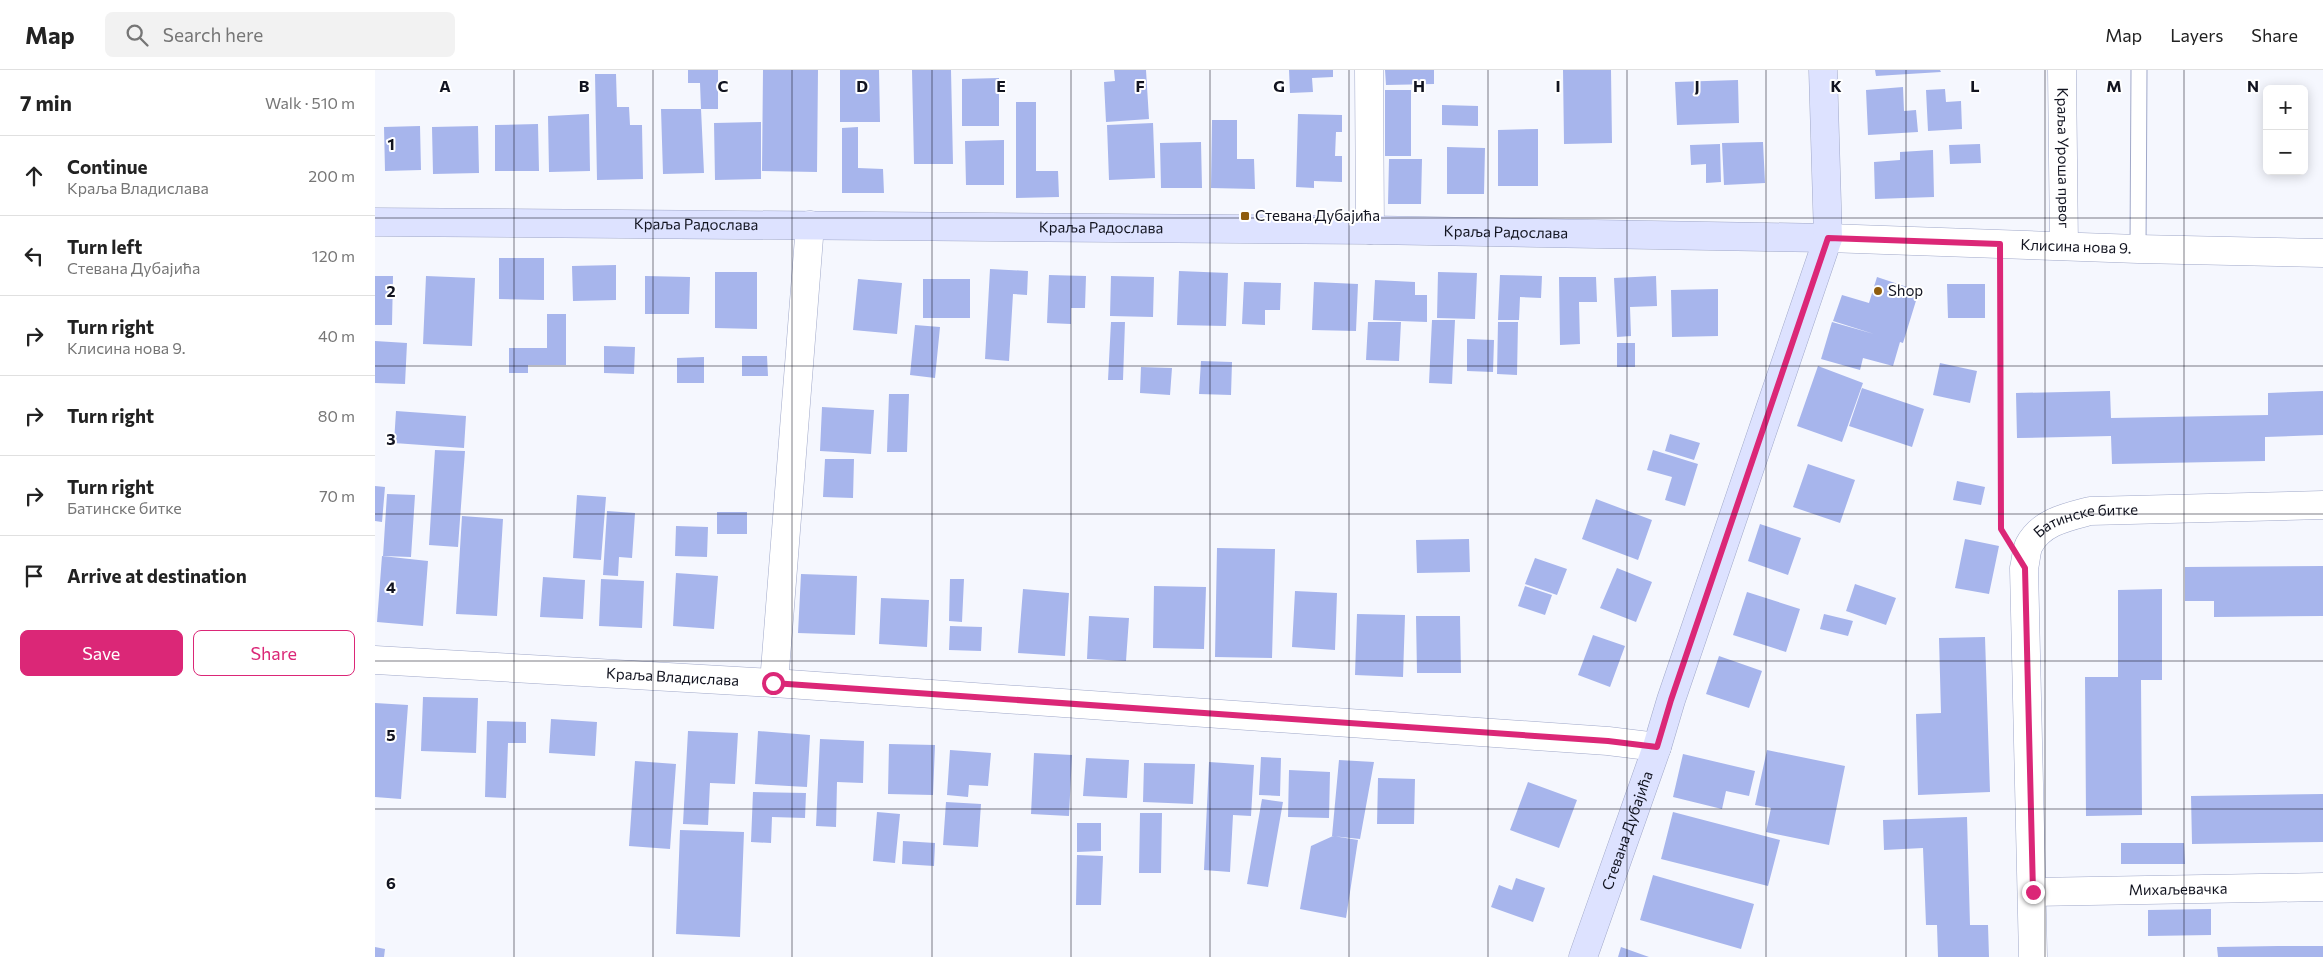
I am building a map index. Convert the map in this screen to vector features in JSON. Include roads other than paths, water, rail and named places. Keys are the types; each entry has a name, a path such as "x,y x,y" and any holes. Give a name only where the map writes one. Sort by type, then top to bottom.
{"street":[{"path":"1369,70 1370,230"},
{"name":"Стевана Дубајића","path":"1583,957 1657,747 1671,700 1828,238 1823,70"},
{"name":"Краља Уроша првог","path":"2062,70 2064,246"},
{"name":"Краља Радослава","path":"375,222 1370,230 1828,238"},
{"path":"773,683 811,225"},
{"name":"Клисина нова 9.","path":"1828,238 2138,249 2323,253"},
{"name":"Батинске битке","path":"2033,957 2025,568 2028,546 2039,531 2061,519 2090,511 2323,505"},
{"name":"Краља Владислава","path":"375,660 773,683 1608,741 1657,747"},
{"name":"Михаљевачка","path":"2033,892 2323,887"}],"lane":[{"path":"2138,249 2139,70"}],"place":[{"name":"Стевана Дубајића","path":"1245,216"},
{"name":"Shop","path":"1878,291"}]}
